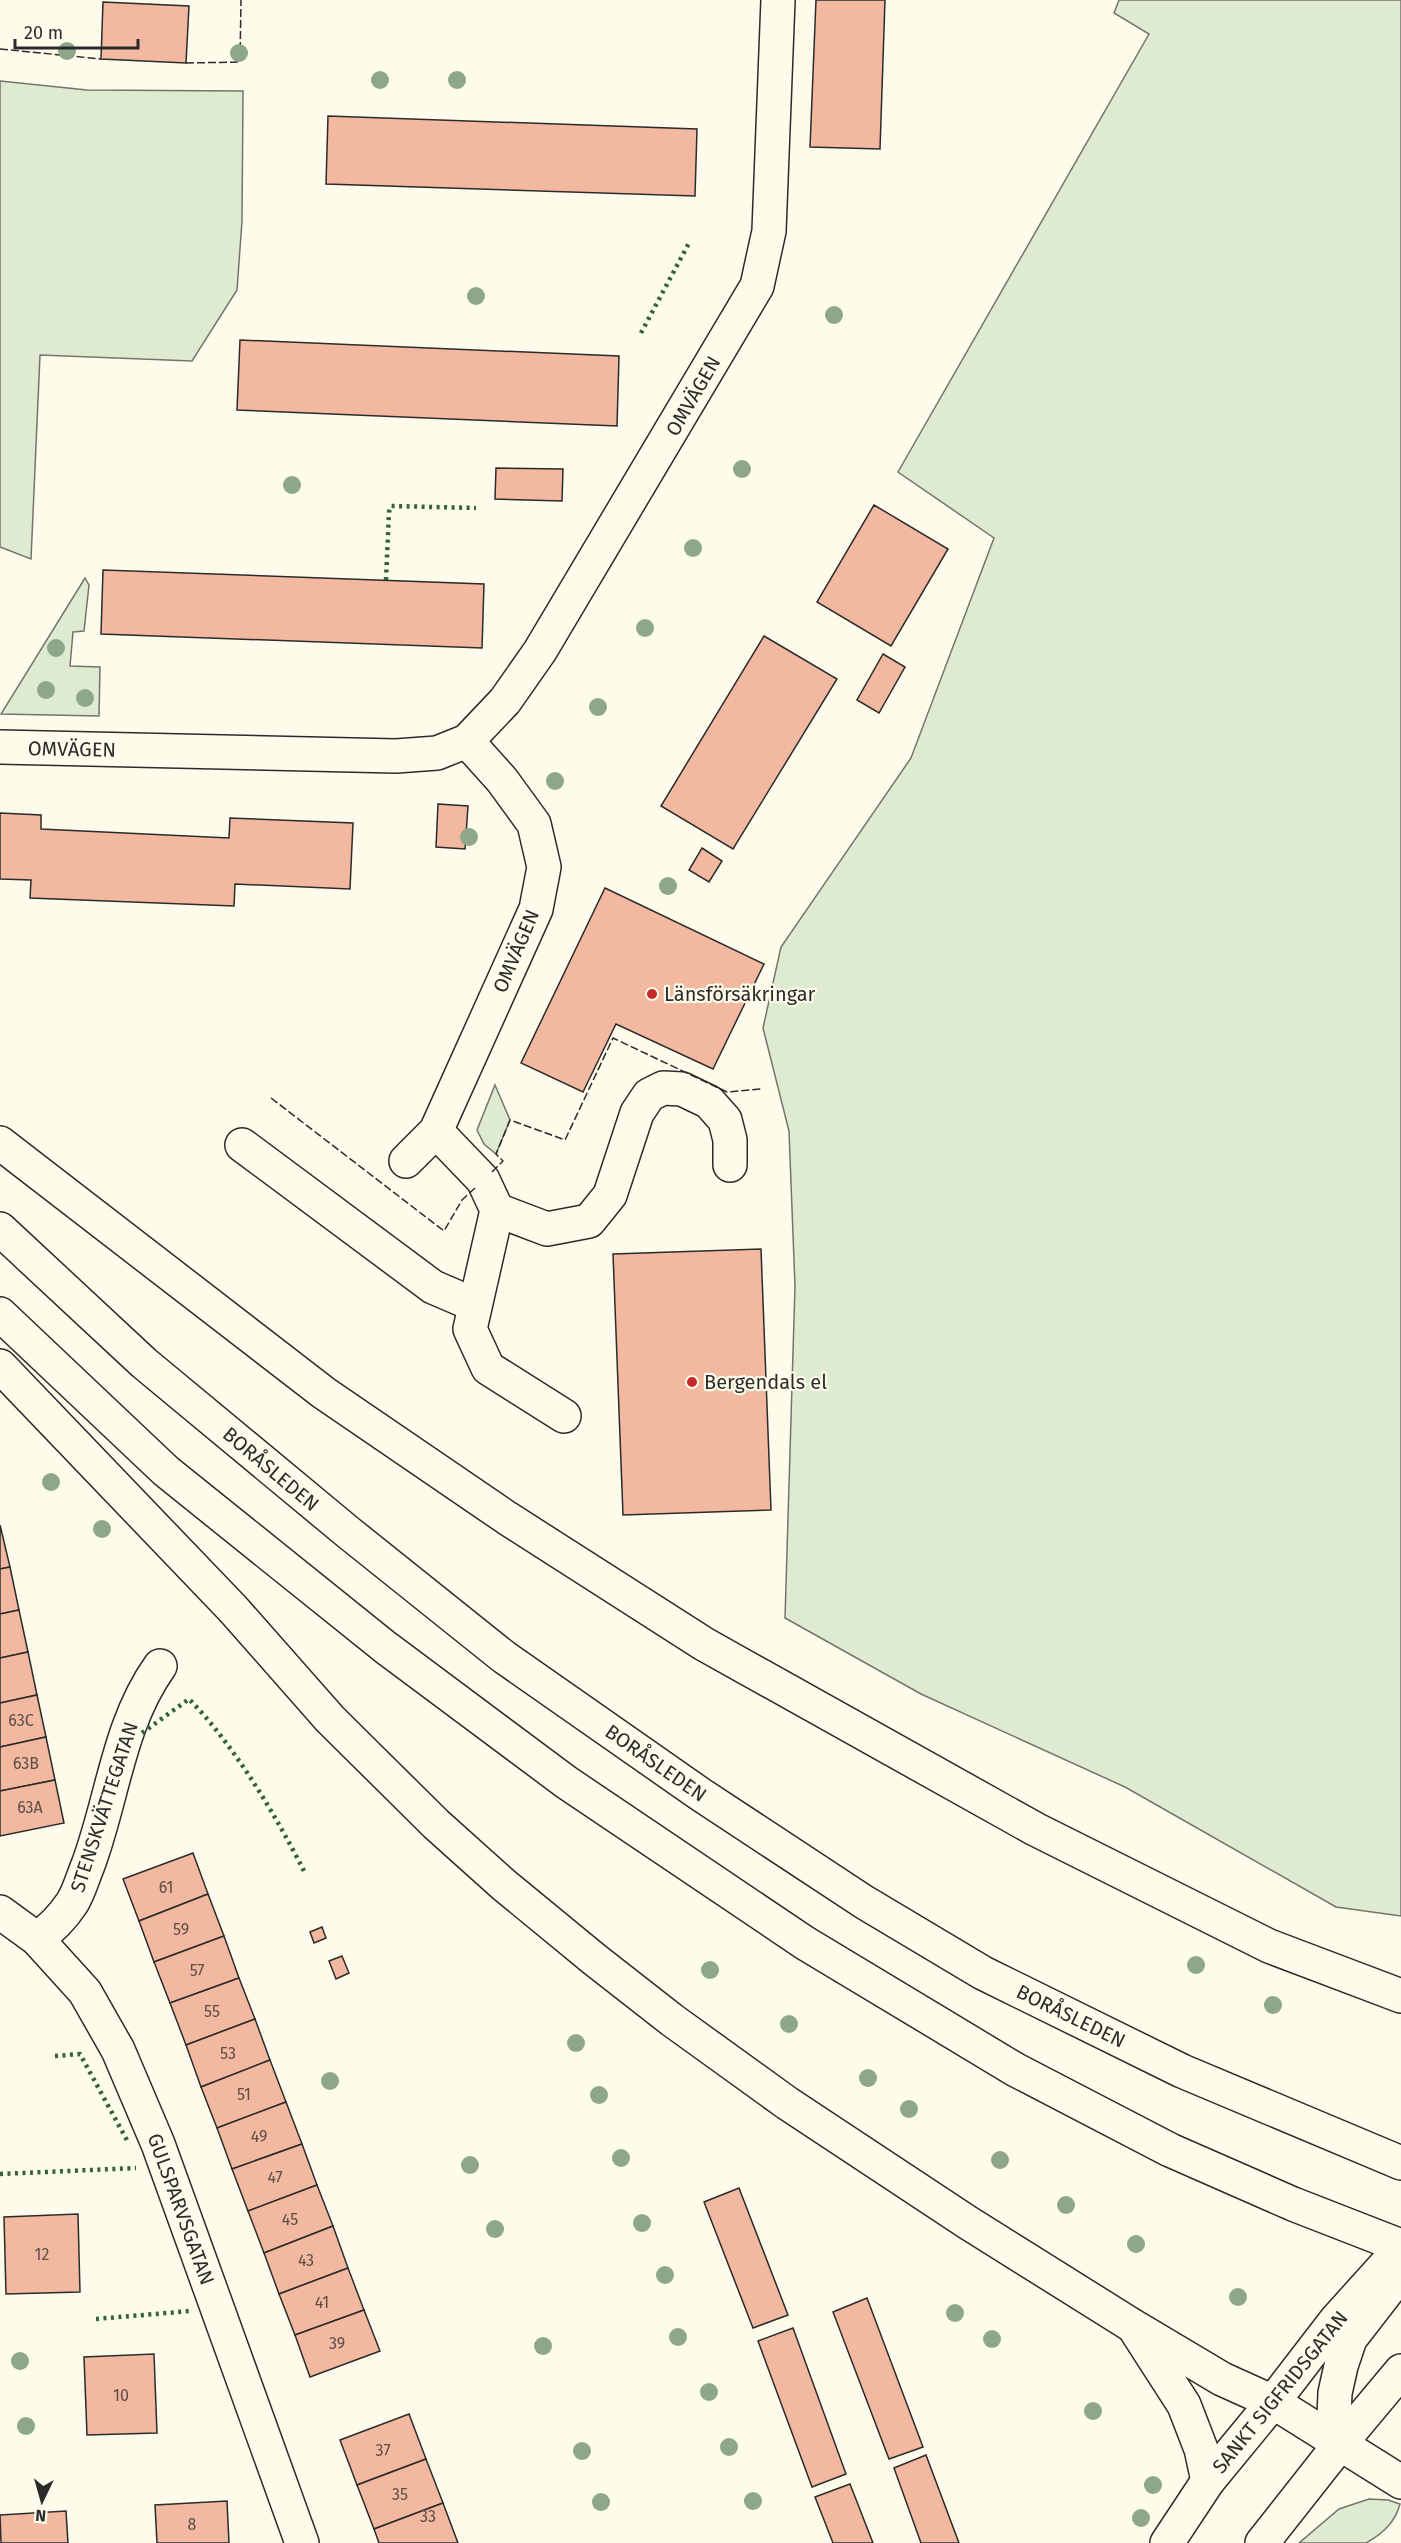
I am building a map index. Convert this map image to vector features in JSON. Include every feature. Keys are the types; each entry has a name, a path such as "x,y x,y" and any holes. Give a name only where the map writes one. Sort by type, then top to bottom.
{"main road":[{"name":"OMVÄGEN","path":"0,747 396,756 437,753 466,741 505,701 540,651 757,286 769,231 778,0"},
{"name":"OMVÄGEN","path":"406,1161 436,1131 536,909 544,867 534,824 502,780 466,741"},
{"path":"497,1210 547,1229 589,1221 610,1195 637,1113 649,1095 663,1088 682,1089 709,1102 725,1120 730,1140 730,1165"},
{"path":"436,1131 483,1180 497,1210 470,1329 488,1368 564,1416"},
{"path":"0,1143 324,1393 507,1518 704,1644 1035,1829 1269,1946 1401,1996"},
{"path":"242,1145 433,1287 476,1305"},
{"name":"BORÅSLEDEN","path":"0,1229 144,1363 348,1533 504,1656 700,1794 864,1902 983,1973 1182,2071 1401,2163"},
{"path":"0,1314 166,1471 385,1647 566,1782 805,1943 1016,2070 1170,2150 1293,2204 1401,2247"},
{"path":"0,1366 233,1609 330,1719 436,1824 504,1885 672,2020 787,2103 967,2222 1133,2326 1222,2379 1273,2402 1401,2482"},
{"name":"STENSKVÄTTEGATAN","path":"37,1939 55,1925 74,1901 96,1843 126,1732 143,1689 160,1666"},
{"name":"GULSPARVSGATAN","path":"0,1912 37,1939 84,1992 118,2050 158,2144 302,2543"},
{"name":"SANKT SIGFRIDSGATAN","path":"1167,2543 1208,2481 1273,2402 1348,2324 1401,2247"},
{"path":"1340,2444 1334,2417 1335,2393 1350,2339 1348,2324 1401,2273"},
{"path":"1133,2326 1184,2405 1201,2449 1208,2481"},
{"path":"1262,2543 1340,2444 1401,2372"}],"green space":[{"path":"1119,0 1401,0 1401,1916 1336,1907 1125,1787 921,1694 785,1618 795,1286 789,1131 763,1028 781,947 911,758 994,538 898,472 1149,34 1114,13"},
{"path":"0,81 87,90 243,91 242,221 237,290 192,361 40,355 31,559 0,547"},
{"path":"85,578 89,585 84,631 73,632 70,666 100,667 99,716 1,714"},
{"path":"495,1085 510,1120 496,1154 484,1144 477,1130"},
{"path":"1369,2499 1388,2500 1400,2504 1391,2522 1372,2540 1366,2543 1299,2543 1339,2509"}],"building":[{"path":"816,0 885,0 880,149 810,147"},
{"path":"103,2 189,6 186,63 101,59"},
{"path":"328,116 697,129 695,196 326,184"},
{"path":"240,340 619,356 617,426 237,410"},
{"path":"496,468 563,469 562,501 495,499"},
{"path":"874,505 948,549 891,646 817,602"},
{"path":"103,570 484,584 482,648 101,634"},
{"path":"764,636 837,679 733,849 661,806"},
{"path":"883,654 905,667 879,713 857,700"},
{"path":"438,804 468,806 465,849 436,847"},
{"path":"0,813 41,815 41,829 229,838 230,818 353,823 350,889 235,884 234,906 30,898 31,880 0,879"},
{"path":"702,848 722,861 709,882 689,870"},
{"name":"Länsförsäkringar","path":"605,888 764,964 713,1069 616,1024 583,1092 521,1063"},
{"name":"Bergendals el","path":"761,1249 771,1510 623,1515 613,1254"},
{"path":"0,1525 10,1567 0,1569"},
{"path":"10,1567 19,1610 0,1614 0,1569"},
{"path":"19,1610 28,1652 0,1658 0,1614"},
{"path":"28,1652 37,1695 0,1703 0,1658"},
{"path":"37,1695 46,1737 0,1747 0,1703"},
{"path":"46,1737 55,1780 0,1791 0,1747"},
{"path":"55,1780 64,1823 0,1836 0,1791"},
{"path":"193,1853 208,1894 139,1921 123,1879"},
{"path":"208,1894 224,1936 154,1962 139,1921"},
{"path":"322,1927 326,1938 314,1943 310,1932"},
{"path":"224,1936 239,1978 170,2003 154,1962"},
{"path":"342,1956 349,1973 336,1979 329,1961"},
{"path":"239,1978 255,2019 186,2045 170,2003"},
{"path":"255,2019 270,2060 201,2087 186,2045"},
{"path":"270,2060 286,2102 217,2128 201,2087"},
{"path":"286,2102 302,2144 232,2169 217,2128"},
{"path":"302,2144 317,2185 248,2211 232,2169"},
{"path":"317,2185 333,2226 264,2253 248,2211"},
{"path":"739,2188 788,2315 753,2328 704,2202"},
{"path":"78,2214 80,2292 6,2294 4,2217"},
{"path":"333,2226 348,2268 279,2294 264,2253"},
{"path":"348,2268 364,2310 295,2335 279,2294"},
{"path":"867,2298 923,2447 889,2459 833,2312"},
{"path":"364,2310 380,2351 310,2377 295,2335"},
{"path":"793,2328 846,2474 812,2487 758,2341"},
{"path":"154,2354 157,2433 87,2435 84,2357"},
{"path":"409,2414 426,2459 357,2485 340,2440"},
{"path":"926,2455 959,2543 921,2543 894,2468"},
{"path":"426,2459 443,2503 374,2529 357,2485"},
{"path":"850,2484 873,2543 833,2543 815,2497"},
{"path":"227,2501 229,2543 157,2543 155,2505"},
{"path":"443,2503 458,2543 379,2543 374,2529"},
{"path":"66,2511 68,2543 1,2543 0,2515"}],"hedge":[{"path":"641,333 689,243"},
{"path":"386,580 391,506 476,508"},
{"path":"142,1733 189,1699 238,1759 304,1871"},
{"path":"55,2056 80,2054 129,2144"},
{"path":"0,2174 136,2168"},
{"path":"96,2319 190,2311"}],"fence":[{"path":"186,63 240,62 241,0"},
{"path":"0,49 101,59"},
{"path":"492,1172 503,1161 496,1154 510,1120 565,1140 613,1038 727,1092 761,1089"},
{"path":"271,1098 444,1231 462,1200 475,1188"}],"place":[{"name":"Länsförsäkringar","path":"652,994"},
{"name":"Bergendals el","path":"692,1382"}]}
